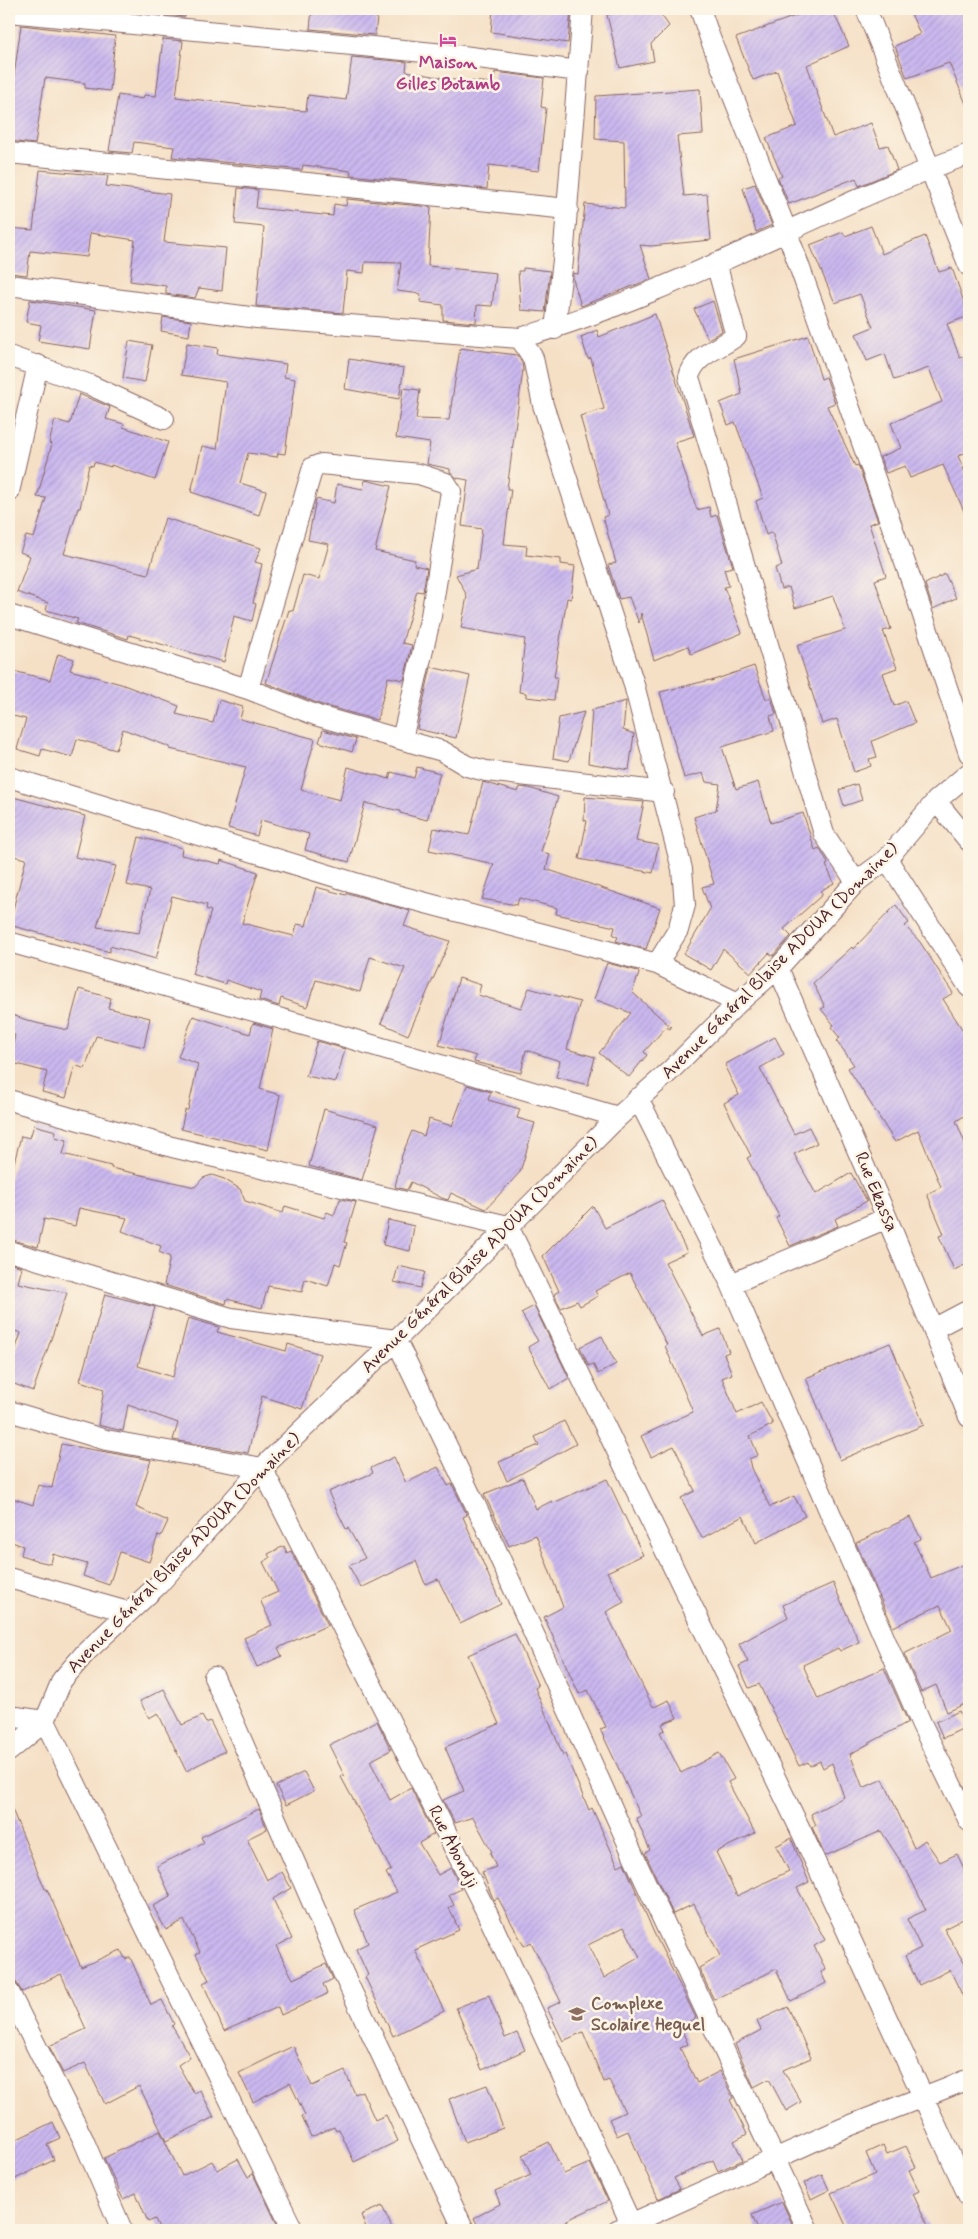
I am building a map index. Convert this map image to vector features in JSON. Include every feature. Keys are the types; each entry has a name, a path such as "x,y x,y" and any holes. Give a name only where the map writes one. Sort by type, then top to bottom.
{"street":[{"path":"555,329 568,208 583,9"},
{"path":"700,9 787,232 909,574 969,753"},
{"path":"866,9 969,266"},
{"path":"9,12 446,54 579,71"},
{"path":"9,153 568,208"},
{"path":"9,285 257,318 520,338 555,329 716,264 930,168 969,154"},
{"path":"716,264 736,336 723,346 700,358 692,366 689,377 824,834 856,882"},
{"path":"520,338 533,358 544,405 633,682 664,792 682,869 685,905 678,930 656,964"},
{"path":"9,356 90,385 164,419"},
{"path":"9,492 38,365"},
{"path":"248,689 313,467 321,464 419,474 446,482 450,491 431,616 402,739"},
{"path":"9,615 248,689 318,716 442,751 467,766 486,771 664,792"},
{"name":"Avenue Général Blaise ADOUA (Domaine)","path":"9,1751 45,1722 62,1680 86,1652 158,1585 262,1468 396,1340 618,1117 697,1046 738,1003 778,968 856,882 887,859 936,801 969,773"},
{"path":"9,777 388,893 656,964 738,1003"},
{"path":"936,801 969,841"},
{"path":"887,859 969,987"},
{"path":"9,942 328,1032 618,1117"},
{"name":"Rue Ekassa","path":"778,968 888,1218 969,1417"},
{"path":"638,1098 731,1284 922,1725 969,1821"},
{"path":"9,1100 172,1147 508,1226 700,1620 969,2197"},
{"path":"731,1284 888,1218"},
{"path":"9,1252 231,1318 396,1340 484,1525 638,1866 808,2230"},
{"path":"933,1329 969,1310"},
{"path":"9,1411 106,1440 262,1468"},
{"name":"Rue Abondji","path":"262,1468 486,1911 628,2228"},
{"path":"9,1578 128,1612"},
{"path":"214,1677 343,1973 464,2230"},
{"path":"9,1716 45,1722 293,2230"},
{"path":"9,1992 82,2139 122,2230"},
{"path":"628,2228 841,2128 924,2098 969,2079"}],"building":[{"path":"167,9 186,9 185,17 166,15"},
{"path":"312,9 378,9 375,35 310,29"},
{"path":"493,9 571,9 568,43 491,32"},
{"path":"626,9 657,9 669,26 651,44 654,61 620,68 607,15"},
{"path":"814,9 832,9 849,46 807,65 833,137 871,123 880,147 888,145 897,170 859,186 856,178 789,204 778,178 782,176 766,138 797,126 777,71 753,80 736,38"},
{"path":"909,9 969,9 969,111 949,63 907,78 895,46 920,34"},
{"path":"21,25 115,36 110,91 85,88 85,83 45,78 35,144 9,141 9,83 13,83"},
{"path":"163,39 183,41 176,97 275,109 306,111 308,95 346,100 352,57 407,62 406,71 454,80 494,83 495,72 544,78 541,107 546,108 539,171 489,165 487,189 350,175 351,171 303,165 302,170 172,157 174,147 134,142 132,153 109,151 118,95 143,99 144,95 156,96"},
{"path":"700,89 703,134 677,136 684,196 707,194 711,240 651,246 640,245 651,279 581,306 573,273 578,274 585,204 625,208 624,141 595,139 596,96"},
{"path":"40,170 108,176 106,186 170,194 164,242 226,248 222,291 199,288 195,298 166,294 166,286 130,281 135,240 90,233 87,257 30,251 27,275 9,273 9,228 33,230"},
{"path":"755,184 772,225 756,232 743,188"},
{"path":"238,188 258,190 256,208 333,216 334,204 346,206 347,199 431,207 428,266 496,273 492,306 477,305 476,323 443,320 443,305 420,302 421,294 397,291 401,263 365,262 364,273 347,271 343,313 256,306 264,227 235,224"},
{"path":"871,226 882,254 925,236 939,272 952,268 969,316 947,324 960,358 969,354 969,451 958,456 969,481 969,522 943,465 910,478 905,466 886,473 880,457 901,448 891,423 942,402 929,368 894,380 885,354 867,361 856,334 873,327 860,294 835,303 810,245 843,232 845,236"},
{"path":"523,268 550,271 545,312 521,310 518,271 523,271"},
{"path":"30,300 96,310 90,349 38,341 41,325 26,322"},
{"path":"713,301 722,331 708,339 694,309"},
{"path":"655,314 694,436 675,442 697,510 709,507 711,517 717,515 733,567 724,569 729,586 724,587 742,633 691,654 688,646 654,660 641,613 639,623 629,597 619,599 608,565 616,563 603,517 608,515 580,416 604,409 591,358 588,359 581,337 597,330 599,337"},
{"path":"163,317 191,321 189,336 161,331"},
{"path":"808,336 821,379 826,377 835,403 827,406 855,466 858,465 878,521 869,524 886,576 875,580 891,629 883,631 897,668 883,673 894,706 906,701 915,723 872,741 877,757 869,759 871,766 854,772 837,719 822,724 797,645 845,630 833,596 795,608 789,587 781,589 775,568 782,566 772,532 766,535 756,501 763,498 735,422 728,425 720,403 742,394 734,359"},
{"path":"129,341 152,345 145,382 123,378"},
{"path":"187,343 218,348 217,354 286,364 284,377 295,379 285,454 278,453 277,457 248,453 240,483 266,491 259,515 191,492 202,446 217,449 226,382 181,375"},
{"path":"460,348 517,355 522,363 523,370 507,489 511,489 504,544 527,546 526,555 561,559 561,564 575,566 571,599 567,598 554,677 557,677 554,700 526,697 526,693 519,692 525,639 461,628 467,596 456,575 477,569 482,529 462,526 468,480 457,478 450,472 450,469 427,464 430,443 396,438 403,388 420,390 416,419 449,420"},
{"path":"349,359 404,368 399,399 345,389"},
{"path":"79,394 110,407 106,419 124,424 123,427 168,442 155,480 111,465 111,467 94,462 93,466 89,465 80,508 78,508 64,554 148,574 165,518 261,548 255,562 262,564 253,603 256,604 252,621 234,616 224,662 129,635 128,639 76,623 78,619 46,610 48,603 17,592 30,556 20,552 26,536 34,538 46,498 37,497 52,444 49,443 55,420 70,424"},
{"path":"365,480 391,486 375,551 415,560 414,565 427,568 423,592 417,591 402,643 412,645 404,680 388,677 377,720 322,705 266,683 289,610 293,611 303,575 319,579 329,544 308,540 316,499 334,503 337,484 363,489"},
{"path":"945,574 956,598 933,609 925,584"},
{"path":"58,654 74,659 70,670 121,684 179,706 176,714 213,723 219,700 243,707 240,719 315,739 301,790 340,800 348,767 389,779 391,772 414,778 417,767 440,773 427,820 400,813 400,811 365,803 349,862 305,850 309,834 261,820 257,836 228,828 246,767 170,749 170,747 123,729 116,750 77,739 72,757 42,749 40,756 17,749 26,719 9,715 9,670 50,680"},
{"path":"754,666 766,699 771,697 776,714 770,716 774,731 722,747 736,789 758,782 771,823 803,813 815,850 819,848 826,859 828,864 826,865 834,883 820,891 823,894 784,929 791,936 773,956 769,953 751,973 723,949 711,970 684,954 710,909 702,887 714,884 694,817 716,810 720,784 706,782 703,773 684,778 660,692 711,681"},
{"path":"431,667 470,676 456,738 417,729"},
{"path":"626,701 623,730 634,734 629,770 588,763 592,710"},
{"path":"584,712 569,761 553,758 559,718"},
{"path":"323,730 356,739 352,752 319,742"},
{"path":"483,782 518,792 520,787 529,788 558,797 541,852 550,854 546,869 660,908 646,949 616,941 618,937 613,935 615,927 556,914 557,908 519,898 517,905 482,899 494,864 429,850 434,828 469,835"},
{"path":"857,784 862,800 844,806 839,790"},
{"path":"9,796 85,816 75,857 116,866 97,927 139,933 150,890 127,885 139,837 182,848 181,855 220,864 221,860 258,872 242,923 294,936 297,924 306,926 316,887 346,895 347,893 410,911 404,926 450,941 408,1035 381,1023 405,968 370,957 360,992 316,980 307,1007 281,998 279,1006 259,1000 261,992 226,980 225,984 192,974 211,911 206,909 207,905 172,896 156,959 110,946 110,952 9,925 26,859 9,855"},
{"path":"585,797 644,802 636,841 658,845 653,873 579,859 587,821 584,820"},
{"path":"896,905 909,923 905,926 920,942 953,993 943,999 969,1040 969,1113 956,1121 969,1153 969,1263 954,1270 939,1236 944,1234 927,1194 941,1187 918,1130 895,1142 848,1068 854,1065 837,1041 840,1038 831,1027 834,1025 821,1009 825,1007 813,983 852,947 853,949"},
{"path":"607,963 638,971 639,974 632,992 671,1027 670,1029 666,1027 644,1052 647,1055 629,1077 599,1053 631,1013 594,999"},
{"path":"459,978 481,985 478,995 521,1008 529,988 580,1002 567,1049 595,1057 588,1085 556,1077 560,1061 526,1050 521,1073 474,1062 476,1056 439,1045"},
{"path":"79,989 111,998 108,1008 150,1018 144,1047 96,1036 85,1069 75,1065 66,1098 42,1092 47,1072 9,1062 15,1035 9,1033 9,1014 36,1023 68,1030"},
{"path":"193,1016 250,1034 253,1023 273,1029 260,1089 280,1095 268,1150 181,1129 185,1110 188,1110 198,1064 178,1057"},
{"path":"775,1037 784,1054 760,1068 794,1134 809,1127 817,1143 794,1154 816,1194 851,1173 867,1201 835,1219 838,1226 790,1246 776,1218 779,1216 747,1158 751,1156 724,1103 739,1095 726,1069 726,1064"},
{"path":"317,1041 345,1049 336,1082 306,1076"},
{"path":"467,1085 491,1092 488,1100 520,1109 517,1118 535,1123 520,1172 486,1209 451,1193 448,1200 442,1198 411,1182 407,1190 395,1187 402,1155 412,1131 424,1136 429,1119 452,1126"},
{"path":"324,1109 378,1125 362,1180 309,1166"},
{"path":"34,1125 56,1131 55,1137 67,1140 63,1154 111,1166 111,1168 195,1187 203,1178 212,1175 224,1179 240,1189 245,1201 283,1213 285,1206 324,1218 327,1212 334,1215 340,1199 356,1202 344,1242 347,1243 340,1265 335,1263 328,1286 305,1279 302,1292 268,1286 262,1308 227,1299 226,1304 164,1285 170,1257 159,1252 161,1246 122,1231 127,1218 79,1208 75,1226 44,1219 38,1247 9,1239 9,1182 21,1136 30,1138"},
{"path":"662,1200 687,1252 665,1262 703,1336 720,1329 729,1352 724,1354 732,1374 722,1378 737,1414 761,1402 773,1424 750,1436 758,1455 749,1459 751,1468 770,1507 794,1496 805,1516 756,1543 743,1516 702,1538 681,1498 695,1491 674,1446 651,1457 641,1436 693,1412 665,1346 667,1345 630,1273 595,1291 598,1296 580,1306 577,1301 561,1308 554,1294 559,1291 543,1256 593,1206 605,1228"},
{"path":"388,1220 414,1226 410,1251 383,1245"},
{"path":"9,1263 22,1267 18,1283 67,1293 33,1391 9,1382 9,1369 21,1333 9,1329"},
{"path":"398,1266 425,1272 420,1288 394,1282"},
{"path":"105,1294 155,1307 138,1366 173,1377 188,1318 219,1327 217,1332 286,1351 288,1344 320,1354 302,1409 262,1396 248,1453 173,1440 178,1423 128,1405 123,1431 98,1425 104,1389 80,1381"},
{"path":"534,1306 569,1378 550,1389 528,1347 538,1341 521,1313"},
{"path":"602,1336 616,1364 598,1374 593,1364 589,1366 580,1347"},
{"path":"890,1343 924,1425 840,1460 806,1378"},
{"path":"564,1421 576,1444 507,1481 499,1462 539,1445 535,1437"},
{"path":"61,1444 151,1460 136,1507 168,1521 161,1536 158,1535 149,1562 120,1552 109,1585 83,1576 87,1564 53,1554 51,1564 38,1561 21,1555 23,1546 9,1541 9,1497 33,1505 38,1485 52,1488"},
{"path":"394,1457 406,1483 438,1467 448,1486 452,1484 467,1515 463,1517 501,1604 460,1624 438,1579 425,1584 416,1561 361,1588 349,1566 365,1558 348,1528 346,1529 328,1492 373,1473 371,1468"},
{"path":"523,1478 536,1509 607,1479 643,1555 607,1572 624,1602 606,1612 652,1705 654,1707 669,1700 677,1718 662,1724 665,1730 660,1732 681,1773 719,1753 734,1779 728,1782 755,1833 716,1852 737,1896 789,1871 776,1846 791,1838 809,1882 797,1888 825,1940 814,1946 826,1970 821,1972 826,1983 791,2001 776,1969 714,2000 699,1968 720,1956 694,1904 673,1914 645,1853 650,1850 636,1818 641,1816 600,1729 606,1727 588,1690 579,1694 544,1617 563,1607 536,1535 509,1546 484,1494"},
{"path":"910,1517 921,1539 914,1542 931,1578 969,1562 969,1702 947,1712 936,1685 921,1692 904,1654 952,1630 940,1605 893,1627 856,1543"},
{"path":"284,1546 287,1553 291,1551 328,1625 278,1648 282,1656 257,1667 244,1638 272,1625 260,1600 278,1592 263,1562 270,1558 268,1554"},
{"path":"833,1583 859,1642 840,1651 838,1648 803,1665 818,1699 884,1668 908,1722 850,1754 863,1788 883,1779 914,1848 925,1840 940,1862 957,1854 969,1879 969,1916 944,1929 969,1971 969,2009 950,1970 919,1985 905,1956 921,1948 907,1919 926,1910 907,1871 881,1831 825,1856 812,1827 816,1825 811,1814 844,1797 832,1763 823,1768 820,1761 810,1766 808,1762 799,1766 759,1684 749,1688 739,1666 748,1662 739,1644 788,1617 783,1605"},
{"path":"515,1634 538,1686 535,1688 563,1755 565,1754 589,1810 592,1808 618,1866 624,1863 654,1933 696,2018 684,2024 686,2027 681,2029 688,2044 680,2048 697,2083 720,2071 733,2098 730,2100 747,2134 734,2141 743,2160 718,2171 713,2160 674,2178 680,2189 658,2199 628,2131 617,2136 609,2119 625,2112 609,2080 604,2082 583,2032 563,2041 547,2008 561,2002 531,1942 524,1946 498,1898 494,1900 492,1896 482,1872 496,1867 490,1853 492,1852 473,1817 455,1823 443,1800 464,1791 445,1747 499,1724 468,1655","holes":["624,1927 640,1957 604,1978 588,1945"]},
{"path":"164,1689 182,1725 202,1716 206,1723 210,1721 225,1751 186,1771 158,1713 149,1718 140,1701"},
{"path":"959,1711 966,1727 943,1738 936,1722"},
{"path":"377,1721 391,1750 370,1761 390,1800 411,1788 434,1834 419,1843 438,1875 451,1868 461,1889 449,1895 454,1905 449,1908 459,1930 415,1950 444,2011 393,2036 365,1977 368,1975 356,1949 368,1943 354,1910 397,1892 386,1873 391,1870 341,1777 344,1775 329,1745"},
{"path":"304,1772 314,1791 286,1805 276,1786"},
{"path":"9,1802 45,1889 47,1889 81,1967 121,1950 125,1959 130,1957 151,2005 162,2000 174,2024 172,2026 190,2057 178,2065 194,2093 200,2090 214,2117 166,2141 139,2086 105,2104 85,2063 63,2073 49,2046 86,2029 61,1974 22,1992 16,1982 9,1980"},
{"path":"259,1809 267,1829 247,1839 267,1880 282,1872 291,1888 273,1899 292,1939 276,1946 293,1979 326,1964 333,1979 323,1984 327,1994 281,2015 278,2007 224,2031 203,1983 209,1980 196,1954 200,1952 184,1920 166,1930 153,1906 171,1897 157,1866 204,1843 201,1837"},
{"path":"489,1995 505,2038 517,2033 525,2050 482,2070 456,2008"},
{"path":"788,2007 811,2058 783,2070 801,2102 786,2111 769,2079 754,2087 735,2044 761,2030 757,2021"},
{"path":"293,2046 312,2086 345,2071 355,2094 362,2091 375,2120 386,2115 398,2141 354,2162 339,2129 336,2131 334,2127 311,2137 302,2116 305,2115 290,2083 253,2102 239,2073"},
{"path":"487,2085 503,2128 465,2142 449,2099"},
{"path":"53,2122 60,2138 47,2144 54,2160 9,2182 9,2143"},
{"path":"160,2131 182,2176 212,2161 217,2170 238,2159 248,2177 253,2174 280,2230 160,2230 155,2219 148,2222 136,2193 123,2199 104,2158"},
{"path":"549,2142 564,2174 590,2163 608,2201 565,2221 570,2230 480,2230 474,2218 500,2204 495,2191 531,2175 522,2155"},
{"path":"883,2145 887,2154 906,2146 916,2167 909,2170 919,2191 913,2194 930,2230 848,2230 831,2193 875,2174 866,2153"},
{"path":"822,2174 829,2190 811,2199 804,2183"},
{"path":"782,2202 795,2230 758,2230 752,2215"},
{"path":"382,2206 393,2230 367,2230 361,2215"}],"place":[{"name":"Maison Gilles Botamb","path":"448,40"},
{"name":"Complexe Scolaire Heguel","path":"577,2014"}]}
